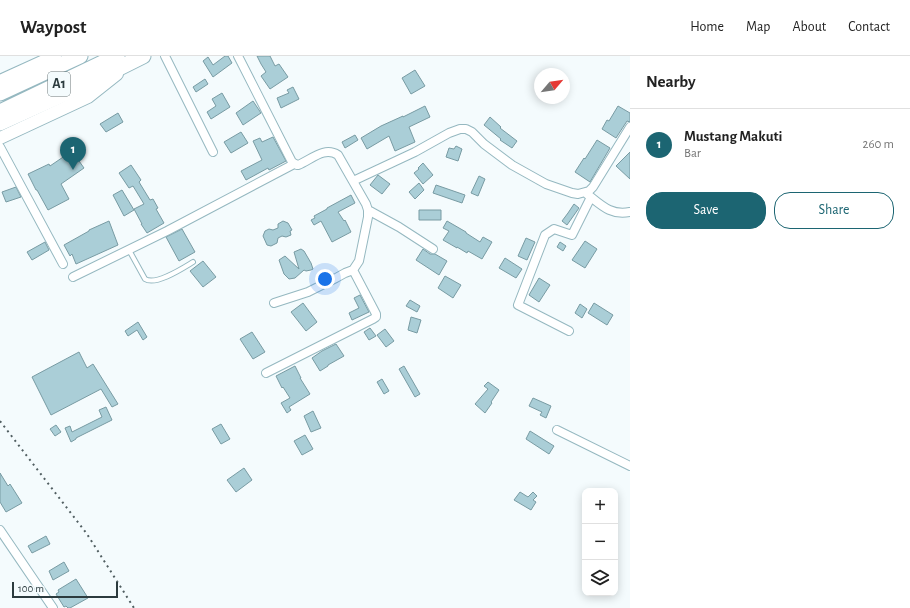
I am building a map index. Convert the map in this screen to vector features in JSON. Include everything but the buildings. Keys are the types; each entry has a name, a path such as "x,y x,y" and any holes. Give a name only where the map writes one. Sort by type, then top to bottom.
{"highway":[{"name":"A1","path":"0,93 80,56"},
{"name":"A1","path":"0,106 103,56"},
{"name":"A1","path":"0,112 117,56"},
{"name":"A1","path":"0,123 95,80 141,57"}],"street":[{"path":"0,81 55,56"},
{"path":"165,56 213,152"},
{"path":"238,56 294,164"},
{"path":"0,138 88,96 141,57"},
{"path":"353,181 415,152 449,133 460,129 466,129 472,132 484,144 512,165 546,184 572,193 588,195 607,210 626,213 630,218"},
{"path":"569,331 518,304 545,236 554,229 572,235 589,191 629,131"},
{"path":"0,147 63,264"},
{"path":"73,277 167,231 294,164 301,164 325,152 334,153 338,155 368,210 368,217 359,261 353,270 308,292 274,304"},
{"path":"368,210 433,248"},
{"path":"266,373 376,317 376,314 353,270"},
{"path":"557,430 630,466"},
{"path":"0,530 53,608"}],"lane":[{"path":"128,250 145,279 149,281 168,276 193,262"}],"railway":[{"path":"0,421 87,534 134,608"}],"place":[{"name":"Mustang Makuti","path":"73,170"}]}
